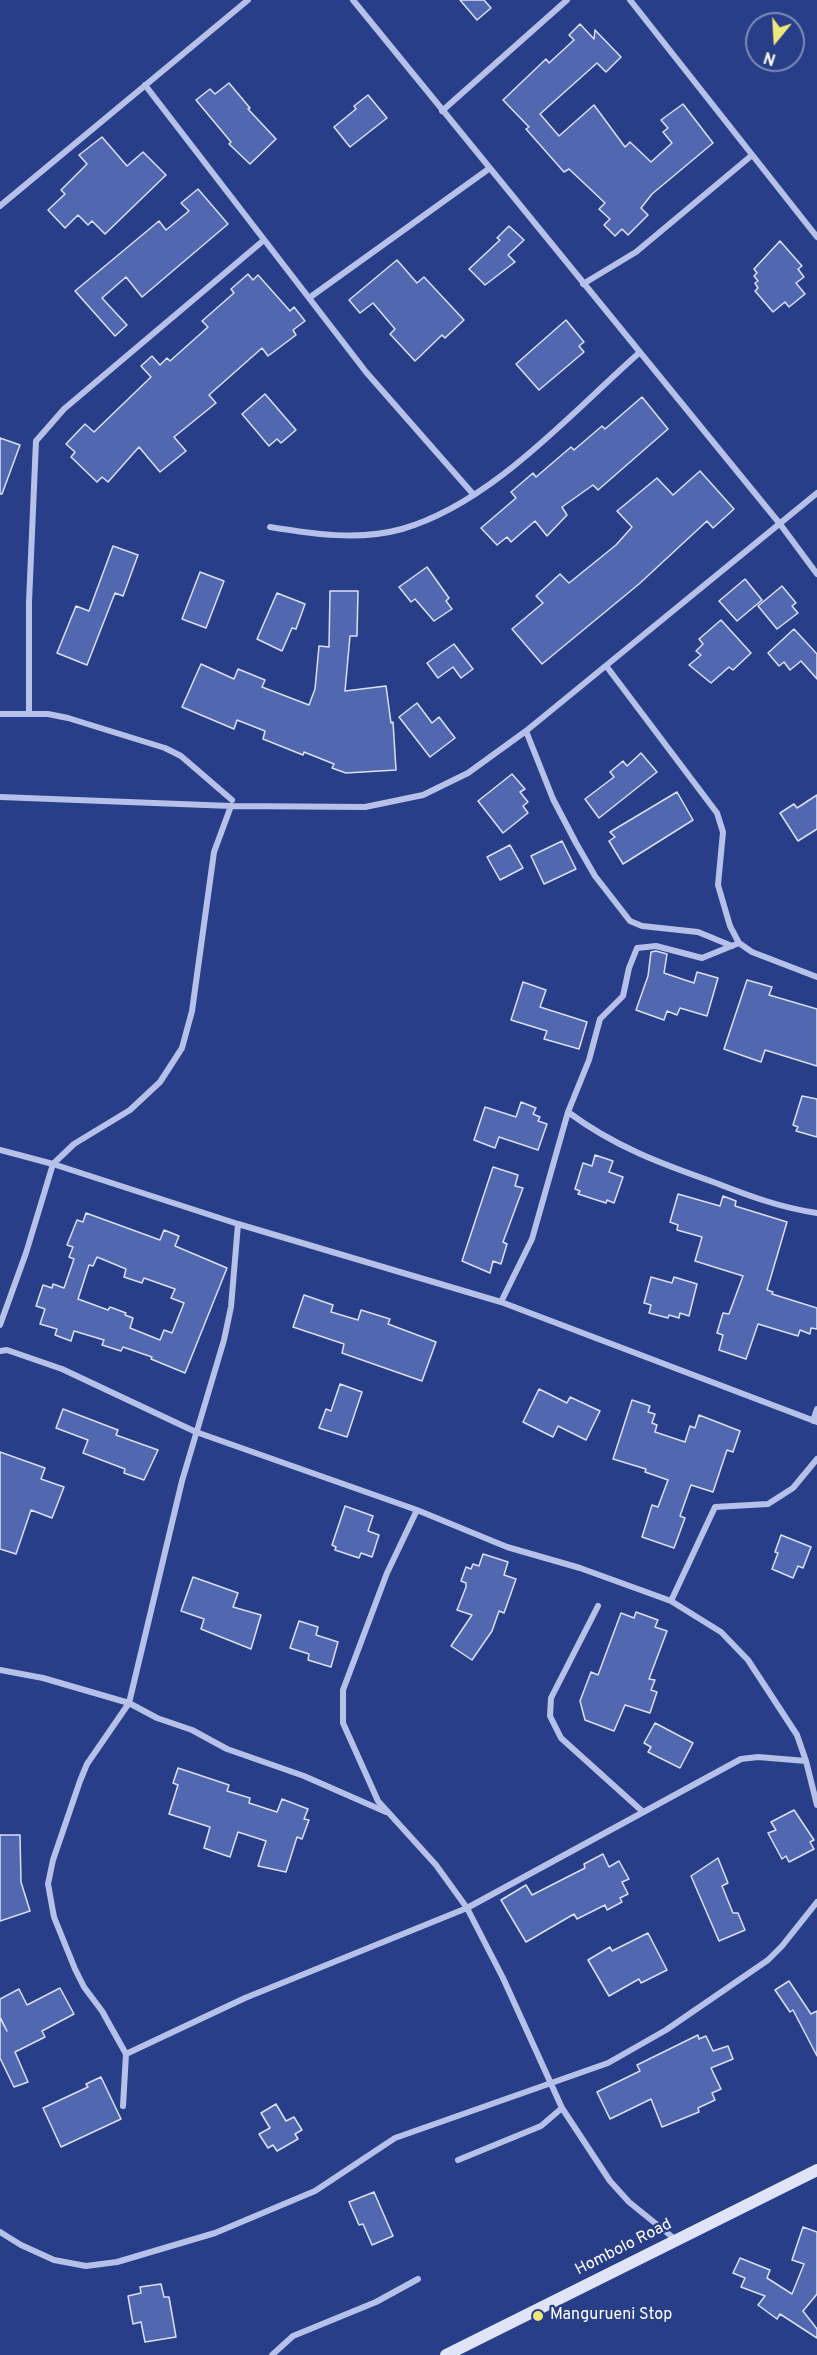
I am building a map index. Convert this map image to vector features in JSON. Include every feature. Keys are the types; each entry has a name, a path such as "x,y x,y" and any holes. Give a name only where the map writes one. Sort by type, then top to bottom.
{"street":[{"path":"0,206 248,0"},
{"path":"353,0 780,524 817,574"},
{"path":"442,111 567,0"},
{"path":"630,0 694,78 752,156 817,237"},
{"path":"145,86 366,372 473,494"},
{"path":"584,284 636,252 752,156"},
{"path":"309,298 490,168"},
{"path":"29,714 29,602 36,441 64,409 264,240"},
{"path":"270,526 332,536 399,530 443,512 513,465 639,353"},
{"path":"0,798 365,807 399,802 423,795 468,773 526,731 817,493"},
{"path":"606,667 717,813 723,832 718,885 736,945"},
{"path":"0,714 68,718 165,748 181,756 232,803"},
{"path":"526,731 553,799 576,843 596,876 630,921 642,926 698,932 817,977"},
{"path":"0,1325 27,1253 53,1164 74,1144 130,1110 160,1082 182,1048 192,1011 214,852 232,803"},
{"path":"501,1302 532,1239 568,1112 590,1060 600,1019 623,996 628,968 637,948 656,946 702,958 736,945"},
{"path":"568,1112 607,1139 641,1155 757,1198 817,1213"},
{"path":"0,1150 53,1164 238,1224 501,1302 815,1421 817,1409"},
{"path":"123,2106 126,2054 75,1969 54,1917 48,1884 53,1860 87,1764 129,1703 196,1432 231,1307 238,1224"},
{"path":"0,1351 7,1350 62,1369 196,1432 417,1510 507,1547 580,1568 671,1601 721,1632 748,1660 788,1718 806,1761 817,1805"},
{"path":"671,1601 715,1507 768,1504 793,1488 817,1459"},
{"path":"417,1510 387,1573 348,1674 342,1700 343,1723 348,1738 378,1801 436,1865 467,1908 562,2108 610,2181 629,2202 676,2240"},
{"path":"598,1606 551,1698 550,1716 561,1738 642,1811"},
{"path":"0,1670 43,1678 129,1703 157,1718 192,1730 227,1749 304,1776 389,1814"},
{"path":"126,2054 244,1998 467,1908 741,1759 758,1757 806,1761"},
{"path":"0,2232 21,2245 54,2260 86,2266 151,2253 215,2233 315,2191 395,2138 608,2062 666,2030 768,1960 817,1902"},
{"path":"458,2160 541,2126 562,2108"},
{"name":"Hombolo Road","path":"446,2355 817,2170"},
{"path":"272,2355 293,2336 376,2302 418,2279"}],"building":[{"path":"460,0 484,0 491,8 477,20"},
{"path":"580,24 594,39 595,30 621,57 606,72 597,63 540,114 559,136 594,105 625,147 630,142 651,162 672,143 663,132 668,128 661,120 683,104 713,143 652,194 641,208 648,215 628,235 622,229 615,236 604,225 610,219 599,209 605,203 569,169 564,172 526,129 529,127 503,100 546,59 549,63 574,40 569,35"},
{"path":"229,83 250,108 248,109 276,139 250,164 229,144 231,142 196,100 210,89 215,94"},
{"path":"368,95 387,118 350,147 334,127 356,109 354,106"},
{"path":"102,137 127,166 143,152 166,175 105,234 92,221 88,225 78,215 65,228 48,210 65,194 61,190 87,164 79,155"},
{"path":"198,189 228,224 142,297 126,277 102,298 127,325 115,336 75,291 159,221 166,230 189,211 181,203"},
{"path":"509,226 524,240 508,255 515,262 485,285 469,269 500,240 497,238"},
{"path":"780,241 802,266 798,269 804,277 796,283 805,294 789,307 785,302 773,312 755,291 758,288 755,283 758,281 754,276 757,273 754,269"},
{"path":"397,260 417,283 424,277 464,320 445,338 442,335 415,361 390,334 395,329 373,303 360,313 349,300"},
{"path":"248,274 253,280 258,275 290,311 294,307 305,321 293,330 296,335 268,356 262,348 209,395 216,403 174,437 186,451 160,472 139,447 108,482 102,477 97,482 71,457 75,452 66,444 85,424 94,432 151,377 141,366 152,356 160,365 167,358 170,361 208,327 202,321 234,293 231,289"},
{"path":"566,320 584,342 579,346 584,352 539,390 516,364"},
{"path":"265,394 296,430 281,443 277,439 269,446 242,414"},
{"path":"642,397 668,429 598,490 593,485 562,507 567,515 547,536 535,521 511,542 507,537 497,545 481,528 516,498 511,492 533,473 536,477 571,447 574,450 602,426 605,429"},
{"path":"0,438 20,445 2,494 0,494"},
{"path":"700,471 734,509 713,528 707,521 639,584 542,664 512,629 543,603 536,596 560,574 569,583 616,545 632,527 617,511 657,478 673,495"},
{"path":"113,546 138,555 123,596 115,593 87,665 57,653 76,606 89,611"},
{"path":"427,567 449,598 446,601 452,609 434,621 415,599 411,602 399,587"},
{"path":"200,572 224,581 206,628 182,619"},
{"path":"745,579 762,600 737,621 719,601"},
{"path":"782,586 796,603 792,606 798,613 777,629 758,606"},
{"path":"330,591 358,591 357,636 350,636 345,691 386,686 391,723 393,722 396,770 346,773 332,768 334,764 304,752 303,755 263,739 265,731 237,720 234,729 182,707 201,664 234,679 238,669 265,680 262,687 309,705 315,689 319,646 329,647"},
{"path":"277,593 305,604 296,629 292,628 282,651 257,639"},
{"path":"721,620 751,653 733,670 729,667 711,683 689,665 701,655 696,651 703,644 699,639"},
{"path":"794,629 817,654 817,679 801,661 790,670 784,662 779,666 768,653"},
{"path":"454,644 473,669 461,678 453,667 438,678 427,663"},
{"path":"417,703 432,723 439,717 455,738 430,757 399,717"},
{"path":"641,753 657,772 599,818 585,799 614,777 610,772 623,761 627,766"},
{"path":"512,774 525,789 520,792 528,802 523,806 528,813 503,833 478,801"},
{"path":"677,792 693,820 623,864 609,841 615,837 610,832"},
{"path":"817,795 817,829 798,841 780,813 794,804 797,808"},
{"path":"562,841 576,869 544,884 531,856"},
{"path":"510,845 523,868 500,880 487,857"},
{"path":"651,952 667,954 664,973 694,983 697,972 718,978 707,1016 680,1008 677,1015 667,1011 664,1020 636,1010 648,976"},
{"path":"747,980 772,987 769,995 817,1009 817,1066 765,1050 761,1062 724,1049"},
{"path":"523,982 546,990 540,1007 587,1022 579,1049 544,1039 547,1031 511,1020"},
{"path":"802,1096 817,1099 817,1137 796,1131 798,1127 793,1125"},
{"path":"521,1102 536,1108 533,1114 540,1117 538,1121 547,1124 538,1150 499,1137 495,1148 474,1140 485,1107 516,1117"},
{"path":"595,1155 613,1161 609,1172 623,1177 614,1203 607,1200 606,1203 578,1194 580,1191 575,1189 583,1163 592,1166"},
{"path":"493,1167 518,1175 515,1186 523,1188 503,1242 507,1244 501,1264 493,1261 490,1273 462,1261"},
{"path":"678,1194 720,1206 723,1196 736,1201 735,1206 787,1222 767,1290 773,1292 772,1294 817,1308 817,1329 811,1328 810,1334 800,1330 798,1336 758,1324 746,1359 719,1350 723,1335 717,1333 723,1313 729,1314 743,1276 695,1261 702,1237 677,1230 678,1225 670,1222"},
{"path":"86,1213 160,1240 164,1230 179,1236 175,1246 227,1268 185,1373 151,1359 152,1357 123,1347 121,1351 102,1345 104,1340 74,1331 71,1341 55,1335 57,1329 40,1324 45,1309 36,1306 43,1285 52,1288 53,1284 64,1288 74,1259 69,1257 73,1247 67,1245 77,1220 83,1222","holes":["97,1257 126,1269 124,1277 142,1283 144,1278 175,1289 171,1298 184,1303 172,1333 164,1330 160,1340 130,1328 133,1318 125,1315 126,1313 110,1307 108,1310 78,1299 89,1265 93,1266"]},
{"path":"651,1277 672,1283 674,1277 697,1284 689,1316 680,1313 679,1318 669,1315 668,1318 649,1313 651,1305 644,1303"},
{"path":"304,1295 333,1305 331,1312 358,1320 361,1310 390,1319 388,1324 436,1342 422,1381 342,1353 344,1344 293,1327"},
{"path":"340,1384 362,1392 347,1437 319,1428 326,1409 331,1411"},
{"path":"539,1389 567,1403 570,1397 600,1411 586,1440 558,1426 553,1437 523,1422"},
{"path":"632,1400 650,1406 648,1412 655,1414 652,1423 657,1425 655,1432 685,1442 690,1426 695,1428 699,1415 740,1431 733,1452 727,1450 713,1492 691,1485 680,1516 685,1518 674,1548 642,1537 652,1505 658,1507 668,1480 645,1472 646,1469 613,1459"},
{"path":"63,1409 118,1430 116,1435 158,1450 144,1480 124,1473 125,1469 83,1453 88,1440 56,1428"},
{"path":"0,1452 45,1468 41,1479 64,1487 52,1518 31,1510 16,1554 0,1549"},
{"path":"345,1506 373,1516 368,1531 379,1535 372,1557 361,1553 359,1558 335,1550 336,1547 332,1545"},
{"path":"781,1535 811,1547 803,1568 798,1566 793,1578 772,1569"},
{"path":"483,1554 508,1562 504,1575 516,1579 504,1613 499,1611 492,1631 472,1660 451,1646 472,1615 457,1610 466,1587 466,1583 461,1581 466,1567 471,1569 473,1564 479,1566"},
{"path":"193,1577 238,1593 233,1607 261,1615 251,1649 201,1629 204,1619 181,1611"},
{"path":"636,1612 658,1620 655,1627 667,1631 649,1679 655,1680 651,1690 657,1692 650,1713 625,1705 614,1731 585,1720 580,1701 591,1672 598,1675 621,1613 634,1618"},
{"path":"299,1621 318,1627 316,1635 338,1642 331,1667 308,1660 309,1654 290,1648"},
{"path":"655,1723 693,1743 680,1768 648,1752 651,1747 644,1743"},
{"path":"178,1768 229,1785 227,1791 250,1798 249,1803 277,1812 282,1799 308,1809 304,1819 309,1820 302,1839 297,1837 286,1872 258,1866 266,1841 238,1832 230,1857 204,1848 210,1827 169,1814 178,1785 173,1783"},
{"path":"794,1810 814,1840 810,1842 814,1849 789,1862 786,1856 782,1859 768,1833 776,1830 771,1822"},
{"path":"0,1835 20,1835 21,1882 30,1911 0,1921"},
{"path":"603,1854 609,1867 619,1861 629,1879 622,1882 628,1894 620,1898 622,1902 607,1910 605,1905 577,1919 574,1914 526,1942 501,1900 526,1885 532,1895 585,1868 584,1864"},
{"path":"718,1858 728,1883 722,1886 733,1913 738,1913 745,1930 719,1941 691,1876"},
{"path":"648,1933 667,1970 641,1983 639,1979 609,1996 588,1960 610,1947 612,1951"},
{"path":"789,1981 811,2014 817,2011 817,2056 793,2010 790,2012 775,1990"},
{"path":"60,1988 74,2014 42,2031 45,2037 15,2052 28,2082 14,2087 0,2058 0,2018 7,2031 0,2017 0,1999 19,1989 27,2005"},
{"path":"698,2035 699,2039 706,2036 713,2051 728,2046 733,2059 711,2068 721,2089 712,2093 715,2100 698,2108 699,2112 662,2127 651,2099 610,2119 597,2092 640,2071 637,2065"},
{"path":"101,2077 121,2119 61,2147 43,2108 88,2087 86,2084"},
{"path":"276,2104 286,2121 294,2117 302,2130 295,2134 298,2139 277,2151 273,2145 268,2148 259,2134 270,2128 261,2113"},
{"path":"374,2192 393,2236 372,2245 363,2224 359,2225 349,2202"},
{"path":"803,2227 817,2232 817,2294 803,2311 817,2329 817,2338 780,2314 777,2319 758,2305 765,2296 741,2287 745,2278 733,2273 740,2258 770,2270 767,2278 792,2294 804,2264 792,2260"},
{"path":"161,2284 164,2297 169,2297 176,2337 145,2342 141,2322 133,2324 128,2296 141,2293 140,2287"}],"place":[{"name":"Mangurueni Stop","path":"538,2316"}]}
